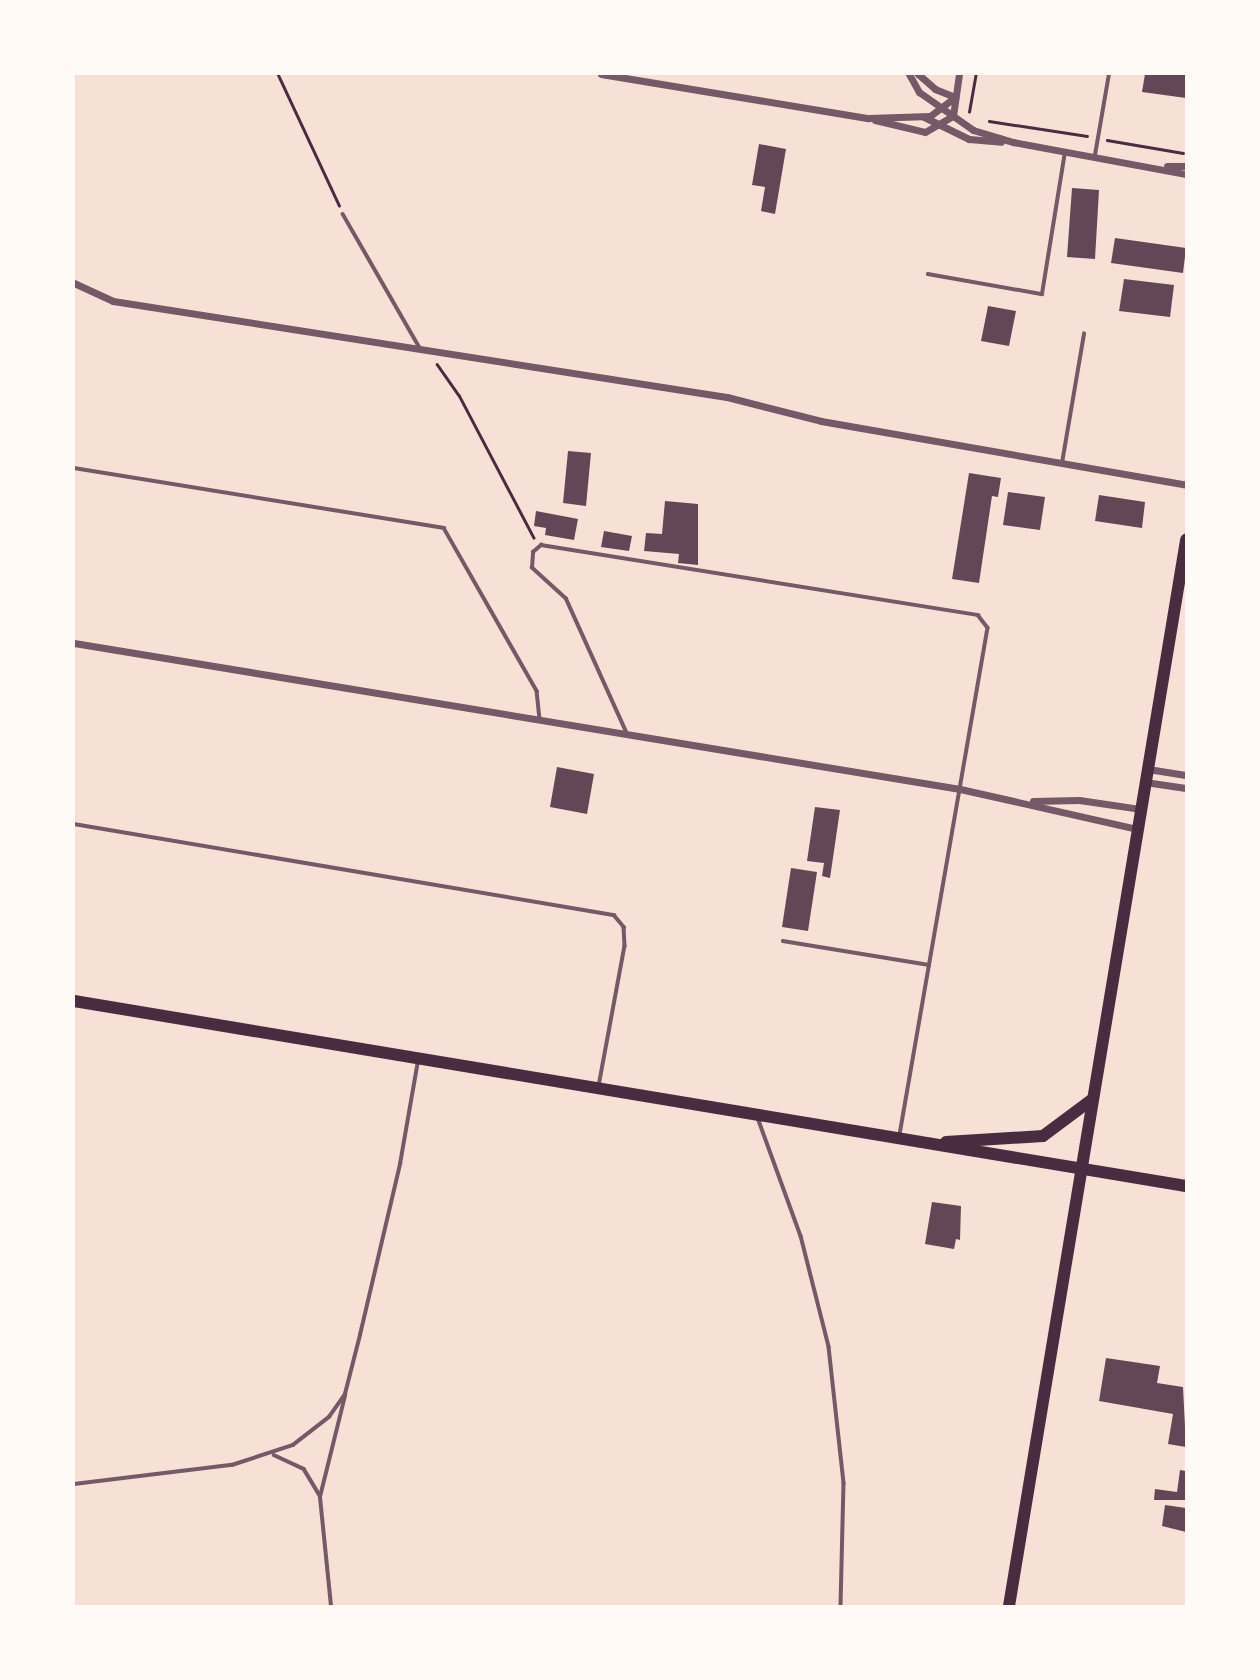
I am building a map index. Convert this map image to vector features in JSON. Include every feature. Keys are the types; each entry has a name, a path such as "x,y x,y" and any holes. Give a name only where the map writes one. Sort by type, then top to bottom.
{"main road":[{"path":"1009,1606 1090,1101 1186,540"},
{"path":"74,1001 1186,1186"},
{"path":"925,1144 1042,1136 1090,1101"}],"street":[{"path":"601,74 868,118 913,132 940,127 953,116 959,74"},
{"path":"909,74 919,92 942,110 973,130 1013,142"},
{"path":"918,74 935,89 955,97"},
{"path":"868,118 924,117 942,110 955,97"},
{"path":"924,117 969,139 1065,150 1156,165 1186,174"},
{"path":"1156,165 1186,166"},
{"path":"74,283 113,301 727,397 821,421 1186,485"},
{"path":"74,643 960,789 1025,801 1137,829"},
{"path":"1147,775 1186,775"},
{"path":"1147,775 1186,788"},
{"path":"1025,801 1079,800 1141,809"}],"lane":[{"path":"1096,155 1108,74"},
{"path":"928,274 1042,293 1065,150"},
{"path":"343,215 421,349"},
{"path":"1062,463 1084,334"},
{"path":"74,468 444,528 537,691 540,719"},
{"path":"626,733 566,599 532,568 531,558 538,547 601,552 978,615 988,628 899,1140"},
{"path":"74,824 614,915 624,927 625,946 599,1089"},
{"path":"783,941 929,965"},
{"path":"331,1606 320,1497 391,1209 418,1059"},
{"path":"757,1116 801,1236 829,1347 844,1483 842,1606"},
{"path":"74,1484 221,1467 271,1454 311,1433 345,1394"},
{"path":"271,1454 304,1469 320,1497"}],"path":[{"path":"278,74 343,215"},
{"path":"967,117 976,74"},
{"path":"980,119 1186,153"},
{"path":"421,349 459,395 538,547"}],"building":[{"path":"1145,74 1186,74 1186,98 1142,92"},
{"path":"759,144 786,149 775,214 761,211 765,187 752,185"},
{"path":"1072,188 1099,190 1095,259 1067,257"},
{"path":"1115,238 1186,248 1183,273 1111,263"},
{"path":"1124,279 1174,285 1170,317 1119,311"},
{"path":"988,306 1016,311 1009,346 981,341"},
{"path":"568,451 591,453 586,506 563,503"},
{"path":"969,473 1001,478 998,497 992,496 979,583 952,579"},
{"path":"1008,492 1045,497 1040,530 1003,525"},
{"path":"1099,495 1145,502 1142,528 1095,521"},
{"path":"665,501 698,504 698,565 678,563 679,554 644,551 646,533 662,534"},
{"path":"536,511 578,519 574,540 545,535 546,528 534,526"},
{"path":"604,531 632,536 629,551 601,547"},
{"path":"557,767 594,774 587,814 550,807"},
{"path":"815,807 840,810 830,878 822,876 824,863 807,861"},
{"path":"791,868 817,872 808,931 782,927"},
{"path":"932,1202 961,1206 960,1240 956,1239 954,1249 925,1244"},
{"path":"1106,1358 1160,1366 1157,1383 1183,1387 1186,1447 1168,1444 1173,1414 1099,1401"},
{"path":"1180,1470 1186,1471 1186,1500 1154,1500 1155,1489 1177,1492"},
{"path":"1165,1505 1186,1508 1186,1532 1162,1526"}]}
